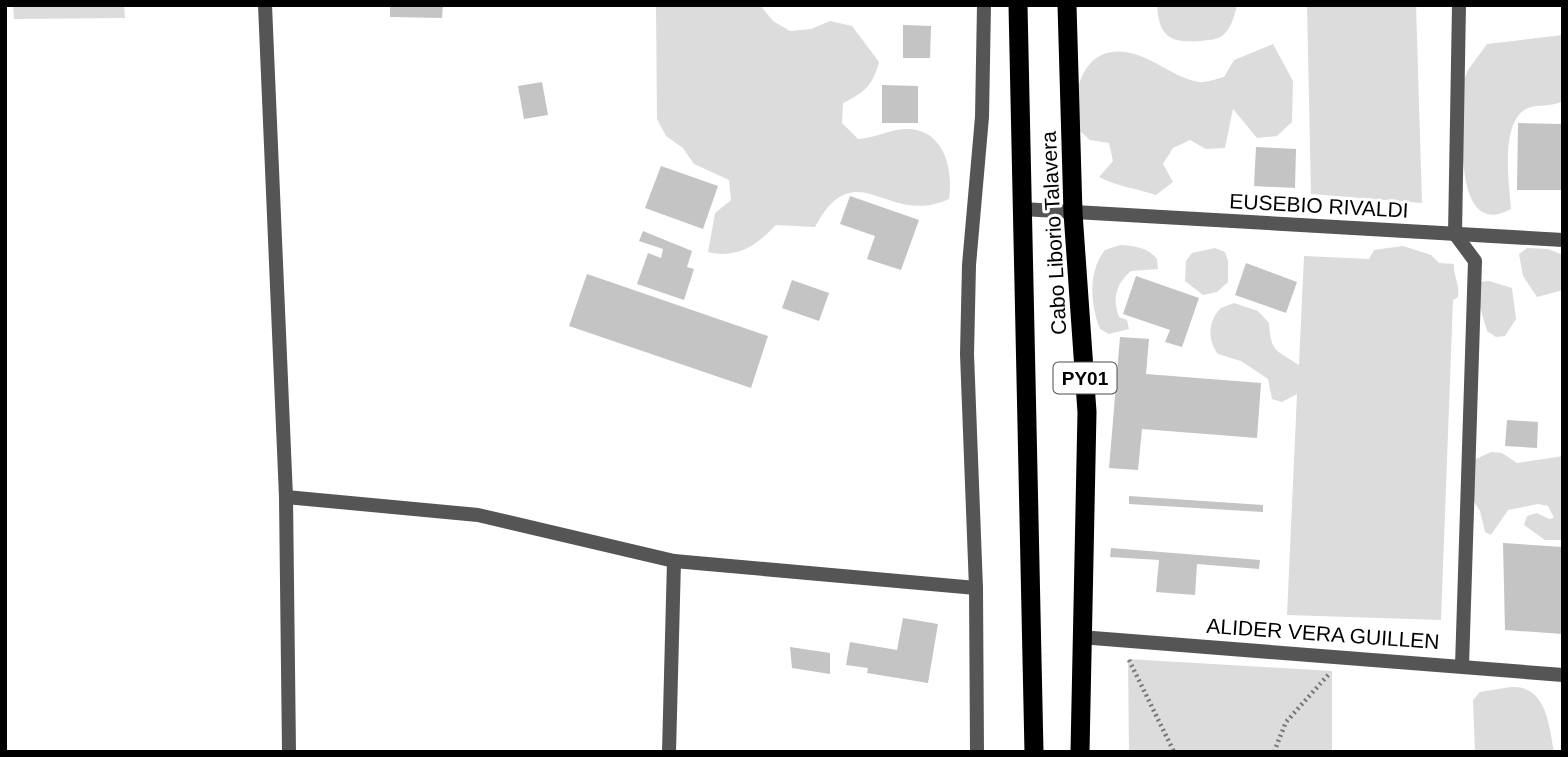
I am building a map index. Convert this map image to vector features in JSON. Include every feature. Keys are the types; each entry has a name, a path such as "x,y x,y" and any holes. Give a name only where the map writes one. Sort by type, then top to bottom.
{"highway":[{"name":"Cabo Liborio Talavera","path":"1018,5 1034,752"},
{"name":"Cabo Liborio Talavera","path":"1067,5 1073,213 1087,412 1080,637 1080,752"}],"street":[{"path":"265,5 286,497 289,752"},
{"path":"978,752 976,588 967,354 969,265 982,117 984,5"},
{"path":"1459,5 1455,234 1475,261 1462,666"},
{"name":"EUSEBIO RIVALDI","path":"1022,209 1563,240"},
{"path":"286,497 478,515 674,561 976,588"},
{"path":"669,752 674,561"},
{"name":"ALIDER VERA GUILLEN","path":"1080,637 1563,675"}],"path":[{"path":"1128,659 1174,752"},
{"path":"1274,752 1286,722 1332,671"}],"shaded area":[{"path":"13,5 124,5 125,18 14,19"},
{"path":"656,5 760,5 773,21 790,31 811,29 830,21 852,26 879,62 867,87 843,103 842,123 858,139 911,129 924,132 934,139 941,148 949,172 949,199 927,205 908,205 859,192 845,194 830,205 815,227 776,225 745,249 728,254 708,252 715,213 731,200 729,180 694,164 683,148 666,136 657,119"},
{"path":"1157,5 1237,5 1230,26 1222,36 1212,40 1181,41 1168,36 1164,31"},
{"path":"1307,5 1416,5 1422,203 1311,194"},
{"path":"1563,35 1563,101 1530,107 1518,116 1509,140 1511,209 1491,215 1477,208 1468,191 1464,168 1464,80 1468,70 1487,44"},
{"path":"1273,44 1293,81 1292,122 1277,136 1257,138 1233,109 1225,148 1206,149 1190,140 1173,148 1163,164 1173,182 1156,195 1099,177 1113,161 1109,143 1090,140 1074,126 1074,109 1081,78 1097,57 1109,52 1124,52 1143,57 1184,78 1204,82 1224,77 1234,60"},
{"path":"1120,245 1149,252 1157,259 1158,269 1131,271 1122,281 1116,304 1119,317 1127,320 1129,329 1109,334 1100,329 1097,319 1093,278 1099,258 1105,250"},
{"path":"1403,246 1431,255 1439,263 1454,264 1458,288 1458,297 1453,300 1441,620 1287,615 1297,394 1282,402 1272,399 1268,379 1241,361 1218,354 1212,343 1211,325 1221,308 1234,303 1258,311 1269,323 1271,340 1276,349 1299,365 1304,256 1369,259 1374,250"},
{"path":"1215,248 1225,252 1228,282 1217,292 1203,295 1185,281 1186,261 1192,253"},
{"path":"1527,248 1548,249 1563,255 1563,290 1537,297 1523,276 1519,254"},
{"path":"1489,281 1512,288 1516,319 1505,336 1496,337 1487,331 1479,303 1479,282"},
{"path":"1491,452 1502,453 1517,463 1563,456 1563,540 1545,540 1524,525 1527,516 1537,513 1549,519 1554,518 1548,506 1538,504 1508,510 1491,535 1485,532 1480,511 1471,497 1474,460"},
{"path":"1128,659 1332,671 1332,752 1129,752"},
{"path":"1511,687 1523,688 1539,699 1544,708 1554,752 1475,752 1473,700 1480,692"}],"building":[{"path":"390,5 443,5 442,18 390,17"},
{"path":"903,25 931,26 930,58 903,58"},
{"path":"542,82 548,115 524,119 518,86"},
{"path":"882,85 918,86 918,123 882,123"},
{"path":"1518,123 1563,124 1562,190 1517,190"},
{"path":"1256,147 1296,149 1295,188 1254,186"},
{"path":"661,166 718,186 703,229 645,208"},
{"path":"850,196 919,220 901,270 867,259 875,236 840,224"},
{"path":"643,231 692,251 687,267 694,269 684,300 637,284 648,253 661,258 663,249 639,241"},
{"path":"1246,263 1297,282 1286,313 1235,295"},
{"path":"587,274 768,336 751,388 569,326"},
{"path":"1136,276 1199,298 1182,347 1165,342 1170,330 1123,314"},
{"path":"792,280 829,293 819,321 782,308"},
{"path":"1120,337 1149,339 1146,374 1261,383 1257,438 1142,429 1138,470 1109,468"},
{"path":"1507,420 1538,422 1537,448 1505,446"},
{"path":"1129,496 1263,505 1263,512 1129,504"},
{"path":"1503,543 1563,547 1563,634 1505,630"},
{"path":"1111,548 1260,560 1259,569 1197,564 1195,595 1156,592 1159,560 1110,557"},
{"path":"903,618 938,624 928,683 867,673 868,668 846,665 850,642 897,650"},
{"path":"790,647 830,653 830,674 792,668"}]}
